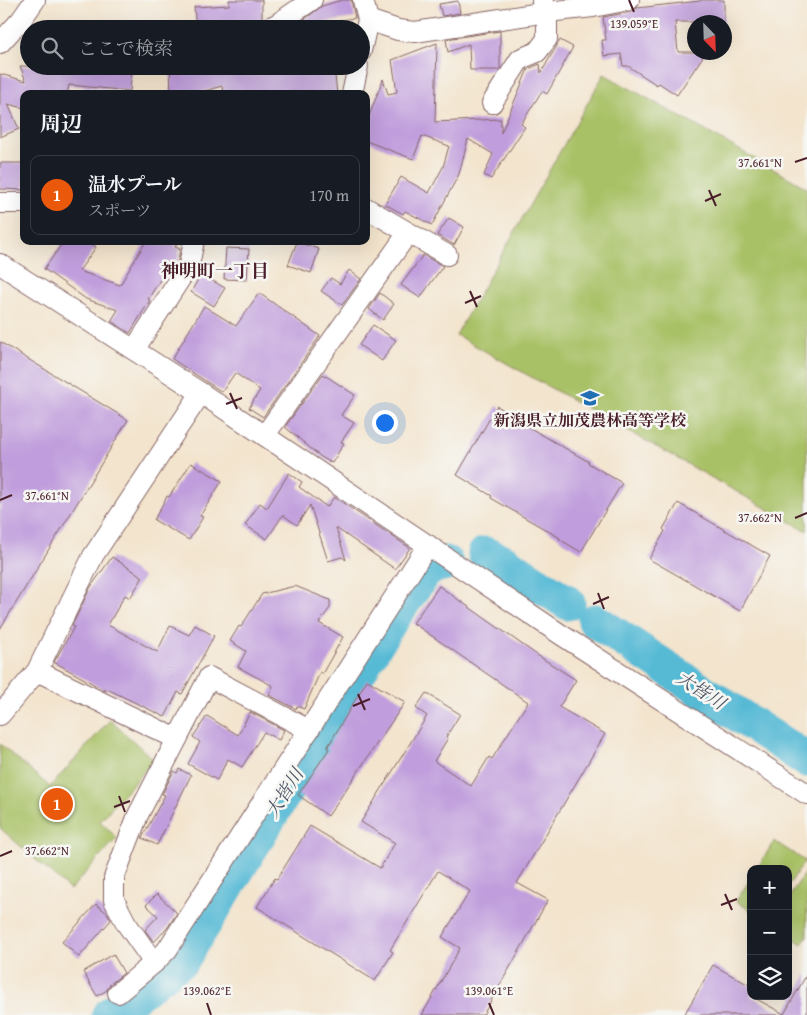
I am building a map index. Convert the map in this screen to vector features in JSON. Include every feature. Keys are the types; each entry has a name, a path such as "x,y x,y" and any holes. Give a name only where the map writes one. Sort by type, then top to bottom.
{"street":[{"path":"28,20 35,0"},
{"path":"283,20 312,0"},
{"path":"363,0 368,20"},
{"path":"370,21 398,30 415,32 544,6 629,0"},
{"path":"492,103 520,59 537,52 547,39 544,6"},
{"path":"0,43 20,28"},
{"path":"353,90 356,75"},
{"path":"0,203 20,203"},
{"path":"370,210 447,255"},
{"path":"265,435 408,233"},
{"path":"134,350 189,265 193,245"},
{"path":"0,264 265,435 568,639 807,794"},
{"path":"0,715 37,671 93,556 201,393"},
{"path":"118,993 167,950 428,545"},
{"path":"37,671 177,739"},
{"path":"154,963 126,923 114,900 114,878 138,814 209,677 309,730"}],"green space":[{"path":"604,74 807,188 807,531 456,335"},
{"path":"110,720 154,760 100,821 117,838 70,890 0,828 0,744 50,787"},
{"path":"774,841 805,861 792,880 792,865 759,865"},
{"path":"807,869 807,936 802,944 792,938 792,893"},
{"path":"747,884 747,908 736,901"}],"building":[{"path":"229,0 262,0 262,18 260,20 195,20 194,7 229,5"},
{"path":"342,0 351,0 355,18 303,20 322,6"},
{"path":"724,0 724,15 687,15 687,22 675,22 678,52 687,52 687,60 701,60 677,95 659,83 657,85 628,66 623,66 621,54 604,56 602,40 606,40 603,17 631,12 637,8"},
{"path":"458,1 460,13 442,16 439,4"},
{"path":"500,31 499,70 470,70 469,44 448,52 446,39"},
{"path":"560,40 573,47 547,94 542,91 521,124 525,127 491,179 484,175 493,154 468,139 459,174 432,225 405,211 403,214 385,204 401,177 429,193 443,167 449,146 422,136 413,159 370,143 370,113 383,79 388,94 397,92 392,60 437,43 435,122 501,119 501,133 528,69 540,64 541,73"},
{"path":"0,74 26,81 24,75 131,75 130,90 69,85 68,90 20,90 20,107 8,104 19,129 0,137"},
{"path":"170,75 335,75 337,90 223,90 222,86 208,90 171,90"},
{"path":"0,163 20,163 20,190 0,189"},
{"path":"449,218 464,227 454,245 437,235"},
{"path":"61,245 93,245 96,247 79,271 120,285 144,245 176,245 175,247 180,249 178,260 171,271 167,269 130,333 111,321 118,310 86,299 44,269"},
{"path":"296,245 306,245 319,249 311,273 288,265"},
{"path":"226,248 249,249 247,280 224,279"},
{"path":"423,255 443,266 420,298 401,285"},
{"path":"349,270 361,279 342,305 321,291 331,278 340,284"},
{"path":"201,274 225,288 214,306 191,292"},
{"path":"259,293 320,336 263,417 249,408 260,390 235,373 222,392 172,359 204,306 236,326"},
{"path":"380,293 394,304 383,320 369,309"},
{"path":"373,325 396,340 382,361 359,345"},
{"path":"0,342 128,420 0,629"},
{"path":"323,374 355,395 341,415 354,423 341,442 344,443 332,463 321,457 285,427"},
{"path":"497,406 519,419 518,421 622,483 581,552 491,498 492,496 457,475"},
{"path":"191,463 222,481 200,516 203,517 189,540 154,520 167,496 169,497"},
{"path":"289,473 302,482 299,487 327,507 334,497 410,548 395,569 336,528 346,560 342,557 328,561 310,505 297,525 283,515 267,539 245,525 260,503 267,508"},
{"path":"678,503 770,556 740,611 649,559"},
{"path":"112,557 143,577 130,598 125,595 108,625 157,652 170,626 189,635 195,625 214,636 182,694 178,692 165,717 107,689 106,691 54,662 74,627 72,626 90,588"},
{"path":"295,586 330,600 330,608 319,623 343,637 322,674 320,672 304,709 297,706 296,709 269,695 273,686 238,667 246,651 230,641 262,594"},
{"path":"439,586 576,680 559,707 605,734 517,883 548,900 483,1015 422,1015 460,948 442,937 470,891 438,871 390,950 393,952 375,981 257,907 310,826 380,868 395,843 361,822 427,716 416,708 426,693 460,714 434,761 471,786 489,757 492,759 528,702 413,623"},
{"path":"367,680 405,702 328,816 298,795 329,749 327,748"},
{"path":"250,712 284,730 279,740 264,732 242,767 228,759 217,780 188,764 200,742 193,737 207,716 238,735"},
{"path":"179,769 191,775 157,845 142,838 165,795 162,794 174,771 177,773"},
{"path":"157,894 177,913 168,927 154,942 145,930 158,916 146,905"},
{"path":"96,904 108,914 111,920 79,957 62,942"},
{"path":"113,954 124,973 110,984 107,990 97,996 83,972"},
{"path":"713,965 747,984 747,1000 758,1000 784,1014 807,974 807,1015 684,1015"}],"waterway":[{"name":"大皆川","path":"485,554 503,561 568,603"},
{"name":"大皆川","path":"109,1015 182,960 387,626 427,568 446,563"},
{"name":"大皆川","path":"595,621 807,760"}],"place":[{"name":"新潟県立加茂農林高等学校","path":"590,398"},
{"name":"温水プール","path":"57,804"}],"district":[{"name":"神明町一丁目","path":"215,270"}]}
